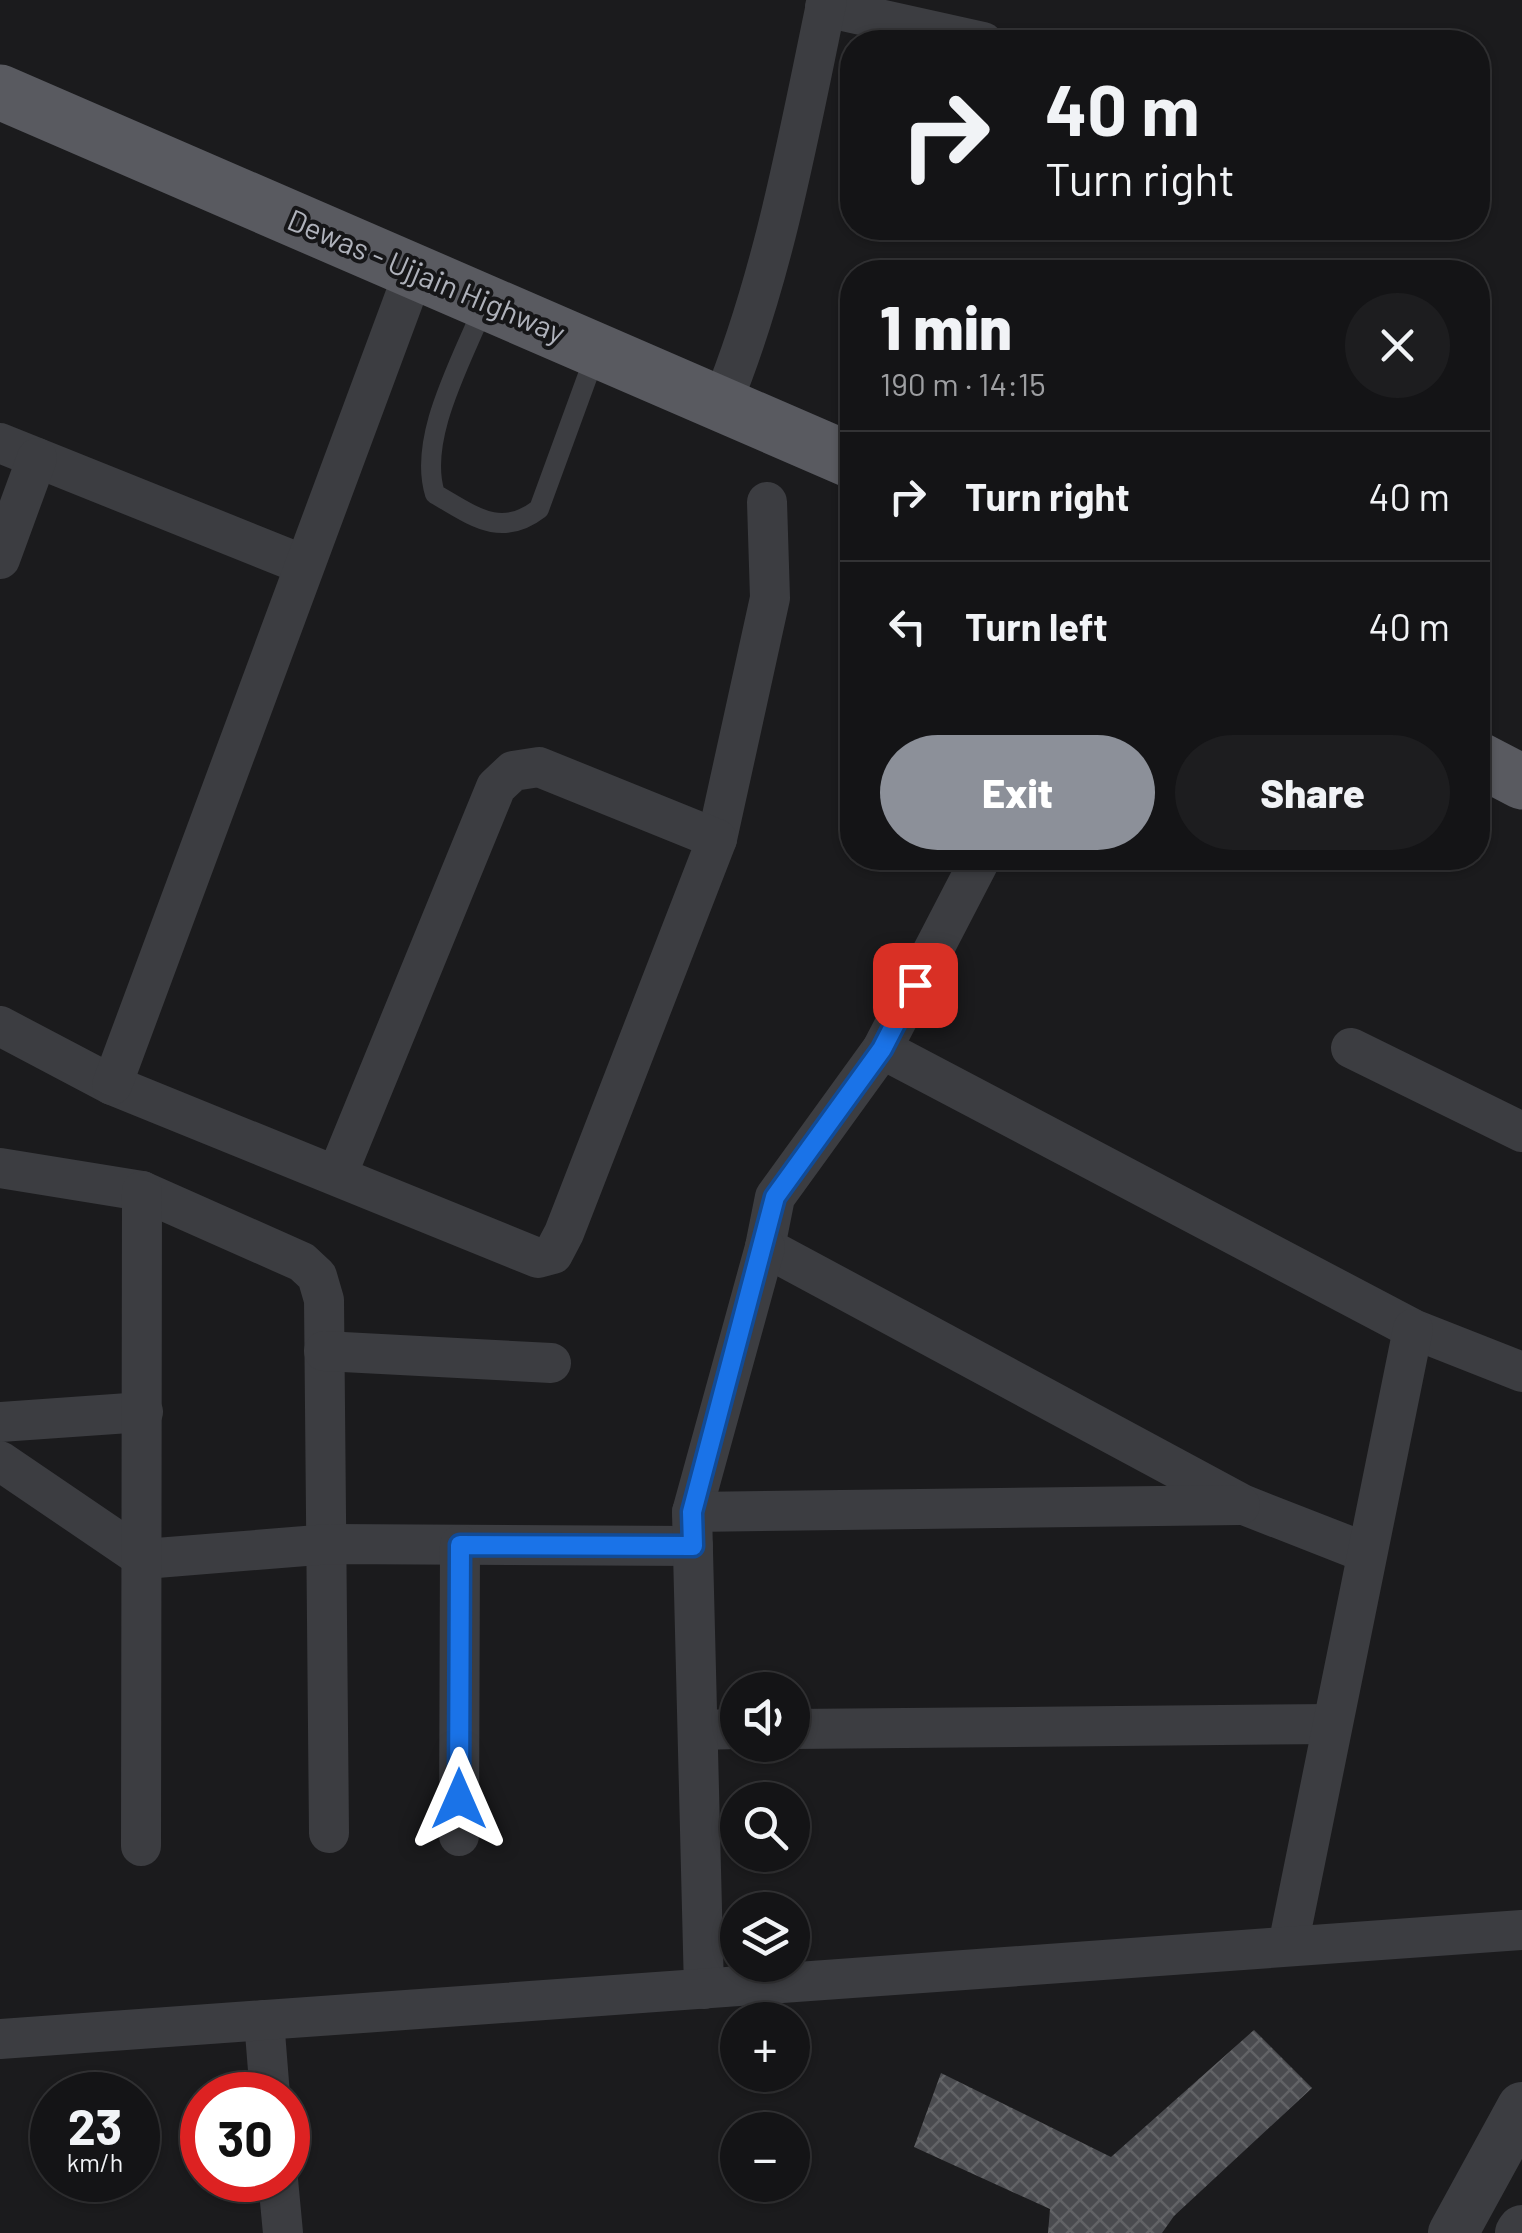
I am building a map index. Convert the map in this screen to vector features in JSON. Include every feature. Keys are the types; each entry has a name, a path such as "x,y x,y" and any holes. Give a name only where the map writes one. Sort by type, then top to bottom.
{"main road":[{"name":"Dewas - Ujjain Highway","path":"0,92 840,456"},
{"path":"1490,765 1522,782"}],"street":[{"path":"721,405 754,325 803,127 826,4 933,30"},
{"path":"112,1085 414,272"},
{"path":"0,443 304,565"},
{"path":"0,559 37,458"},
{"path":"0,1026 112,1085 538,1258 553,1254 717,840 770,598 767,502"},
{"path":"337,1176 496,787 514,771 539,767 717,840"},
{"path":"704,1988 693,1529 775,1197 882,1049 975,870"},
{"path":"1352,1048 1522,1132"},
{"path":"882,1049 1413,1329 1522,1372"},
{"path":"0,1168 142,1192 302,1262 317,1276 324,1300 330,1544 329,1833"},
{"path":"141,1846 142,1192"},
{"path":"765,1247 1244,1505 1367,1553"},
{"path":"1288,1946 1413,1329"},
{"path":"324,1351 551,1363"},
{"path":"0,1422 143,1412"},
{"path":"0,1461 144,1559 330,1544 460,1545 693,1529 1244,1505"},
{"path":"459,1836 460,1545"},
{"path":"810,1729 1332,1724"},
{"path":"698,1730 720,1730"},
{"path":"0,2039 1522,1930"},
{"path":"264,2020 268,2072"},
{"path":"1453,2233 1522,2106"},
{"path":"280,2202 283,2233"}],"lane":[{"path":"485,302 431,441 428,472 435,494 495,524 521,523 539,509 597,351"}],"building":[{"path":"1254,2030 1312,2088 1174,2216 1162,2233 1048,2233 1050,2209 914,2147 941,2073 1111,2157"}],"route":[{"path":"459,1799 460,1545 693,1546 692,1512 765,1247 775,1197 882,1049 915,985"}]}
